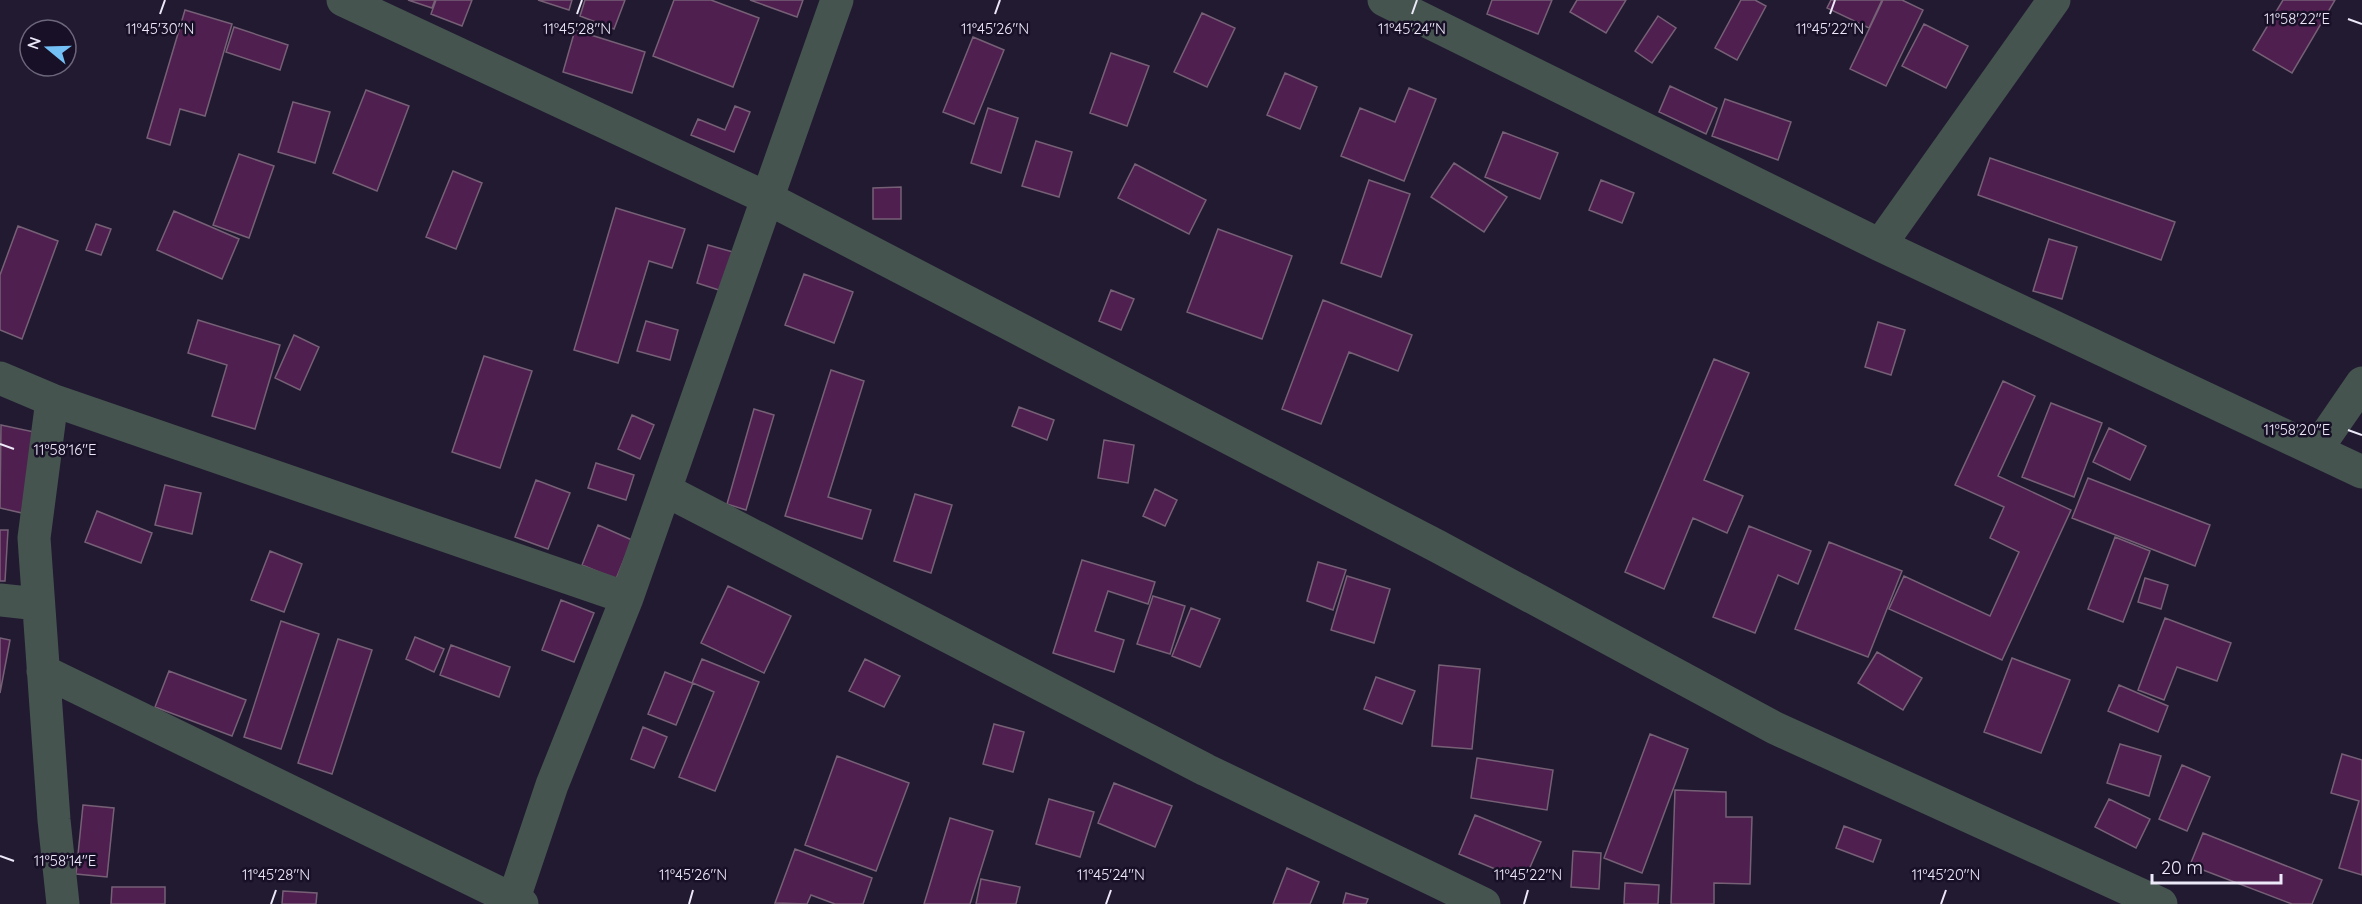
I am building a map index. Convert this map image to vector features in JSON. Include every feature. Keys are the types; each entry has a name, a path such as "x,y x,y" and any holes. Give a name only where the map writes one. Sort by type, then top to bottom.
{"street":[{"path":"343,0 767,198 1437,546 1775,728 2161,904"},
{"path":"43,671 516,902 552,785 627,598 837,0"},
{"path":"1384,0 1880,245 2362,472"},
{"path":"1880,245 2054,0"},
{"path":"0,378 52,400 627,598"},
{"path":"2316,450 2362,383"},
{"path":"52,400 34,538 63,904"},
{"path":"664,490 1206,770 1484,904"},
{"path":"0,600 38,604"}],"building":[{"path":"408,0 435,0 432,8"},
{"path":"436,0 472,0 462,26 431,14"},
{"path":"538,0 572,0 569,10"},
{"path":"585,0 625,0 614,29 580,16"},
{"path":"674,0 711,0 759,18 733,87 653,56"},
{"path":"750,0 803,0 797,17"},
{"path":"1492,0 1552,0 1538,34 1487,14"},
{"path":"1577,0 1626,0 1606,33 1570,12"},
{"path":"1741,0 1755,0 1766,6 1737,60 1715,48"},
{"path":"1831,0 1882,0 1869,28 1827,8"},
{"path":"1883,0 1902,0 1923,10 1886,86 1850,69"},
{"path":"2283,0 2335,0 2292,73 2253,50"},
{"path":"185,10 232,24 205,116 180,109 170,145 147,138"},
{"path":"1202,13 1235,28 1207,87 1174,72"},
{"path":"1658,16 1676,28 1652,63 1635,51"},
{"path":"1924,24 1968,46 1946,88 1902,66"},
{"path":"234,27 288,45 280,70 226,52"},
{"path":"575,30 645,52 632,93 563,72"},
{"path":"973,37 1004,50 974,124 943,112"},
{"path":"1111,53 1149,66 1127,126 1090,113"},
{"path":"1285,73 1317,87 1300,129 1267,115"},
{"path":"1670,86 1717,108 1706,134 1659,112"},
{"path":"1409,88 1436,99 1404,181 1341,156 1360,108 1395,122"},
{"path":"366,90 409,106 377,191 333,173"},
{"path":"1725,99 1791,122 1778,160 1712,136"},
{"path":"293,102 330,112 315,163 278,152"},
{"path":"735,106 750,112 734,152 691,135 698,119 725,130"},
{"path":"988,108 1018,118 1001,173 971,163"},
{"path":"1503,132 1558,153 1540,199 1485,177"},
{"path":"1036,141 1072,152 1059,197 1022,186"},
{"path":"239,154 274,166 249,238 213,225"},
{"path":"1990,158 2175,222 2161,260 1978,195"},
{"path":"1454,163 1507,197 1484,232 1431,197"},
{"path":"1135,164 1206,200 1189,234 1118,198"},
{"path":"453,171 482,183 456,249 426,237"},
{"path":"1369,180 1410,194 1381,277 1341,263"},
{"path":"1601,180 1634,193 1622,223 1589,210"},
{"path":"901,187 901,219 873,219 873,188"},
{"path":"616,208 685,229 672,268 649,261 618,363 574,350"},
{"path":"174,211 239,239 222,279 157,250"},
{"path":"96,224 111,229 101,255 86,250"},
{"path":"18,226 58,241 22,339 0,330 0,275"},
{"path":"1218,229 1292,256 1262,339 1187,312"},
{"path":"2049,239 2077,247 2062,299 2033,291"},
{"path":"708,245 733,252 722,291 697,283"},
{"path":"804,274 853,292 834,343 785,325"},
{"path":"1111,290 1134,299 1121,330 1099,321"},
{"path":"1323,300 1412,335 1398,371 1349,352 1321,424 1282,409"},
{"path":"198,320 280,345 255,429 212,416 227,365 188,353"},
{"path":"646,321 678,330 670,360 637,351"},
{"path":"1878,322 1905,330 1891,375 1865,367"},
{"path":"294,335 319,347 300,390 275,378"},
{"path":"484,356 532,371 500,468 452,452"},
{"path":"1714,359 1749,373 1704,480 1743,496 1727,533 1693,518 1664,589 1625,572"},
{"path":"831,370 864,381 828,497 871,510 862,539 785,516"},
{"path":"2003,381 2035,396 1998,476 2071,510 2002,660 1889,609 1904,576 1990,616 2019,552 1990,538 2004,507 1955,485"},
{"path":"2051,403 2102,423 2074,497 2022,477"},
{"path":"1019,407 1054,420 1047,440 1012,426"},
{"path":"754,409 774,415 746,510 727,504"},
{"path":"632,415 654,425 640,459 618,449"},
{"path":"1,425 39,433 22,513 0,508"},
{"path":"2109,428 2146,446 2130,480 2093,462"},
{"path":"1104,440 1134,445 1128,483 1098,478"},
{"path":"596,463 634,475 626,500 588,488"},
{"path":"2088,478 2210,525 2195,566 2072,518"},
{"path":"536,480 570,493 548,549 515,537"},
{"path":"165,485 201,493 192,534 155,525"},
{"path":"1155,489 1177,500 1165,526 1143,516"},
{"path":"915,494 952,505 931,573 894,561"},
{"path":"97,511 152,533 141,563 85,542"},
{"path":"598,525 632,540 616,579 582,565"},
{"path":"1749,526 1811,551 1798,584 1778,575 1755,633 1713,617"},
{"path":"0,530 8,530 5,581 0,581"},
{"path":"2115,537 2150,551 2123,622 2088,609"},
{"path":"1829,542 1902,571 1868,657 1795,629"},
{"path":"270,551 302,564 284,612 251,600"},
{"path":"1082,560 1155,582 1148,604 1108,591 1095,631 1124,640 1114,672 1053,653"},
{"path":"1318,562 1346,570 1333,610 1307,601"},
{"path":"1347,576 1390,589 1374,643 1331,630"},
{"path":"2145,578 2168,585 2161,609 2138,602"},
{"path":"728,586 791,616 764,673 701,643"},
{"path":"1153,596 1185,606 1170,654 1137,644"},
{"path":"561,600 594,613 574,662 542,650"},
{"path":"1191,608 1220,619 1200,667 1172,656"},
{"path":"2165,618 2231,643 2217,681 2177,667 2164,700 2138,690"},
{"path":"281,621 319,634 281,749 244,737"},
{"path":"415,637 444,649 434,672 406,659"},
{"path":"0,638 10,640 0,693"},
{"path":"338,639 372,650 332,774 298,763"},
{"path":"451,645 510,667 499,697 440,675"},
{"path":"1877,652 1922,678 1903,710 1858,683"},
{"path":"2012,658 2070,680 2041,753 1984,732"},
{"path":"702,659 759,682 715,791 679,777 714,692 693,683 676,725 648,714 665,672 692,683"},
{"path":"865,659 900,676 884,707 849,691"},
{"path":"1439,665 1480,669 1472,749 1432,746"},
{"path":"169,671 246,700 232,736 155,707"},
{"path":"1376,677 1415,691 1402,724 1364,709"},
{"path":"2119,685 2168,706 2158,732 2108,711"},
{"path":"994,724 1024,732 1013,772 983,764"},
{"path":"643,727 667,737 654,768 631,759"},
{"path":"1650,734 1688,749 1642,873 1604,858"},
{"path":"2120,744 2161,756 2149,796 2107,783"},
{"path":"2342,754 2362,760 2362,875 2339,868 2359,801 2331,793"},
{"path":"837,756 909,783 876,871 805,845"},
{"path":"1477,758 1553,770 1547,810 1471,798"},
{"path":"2182,765 2210,777 2187,831 2159,819"},
{"path":"1114,783 1172,806 1155,847 1098,823"},
{"path":"1675,790 1726,792 1726,817 1752,817 1750,884 1714,883 1714,904 1671,904"},
{"path":"1049,799 1094,812 1080,857 1036,844"},
{"path":"2109,799 2150,819 2136,848 2095,827"},
{"path":"83,805 114,808 107,877 76,874"},
{"path":"1475,815 1541,842 1524,881 1459,854"},
{"path":"950,818 993,831 970,904 924,904"},
{"path":"1844,826 1881,840 1873,862 1836,848"},
{"path":"2203,833 2322,880 2312,904 2292,904 2190,865"},
{"path":"795,849 872,878 863,904 835,904 811,895 807,904 775,903"},
{"path":"1573,851 1601,853 1599,889 1571,887"},
{"path":"1287,868 1319,882 1310,904 1273,904"},
{"path":"981,879 1020,887 1016,904 976,904"},
{"path":"1625,883 1659,885 1658,904 1624,904"},
{"path":"112,887 165,887 165,904 111,904"},
{"path":"283,891 317,893 316,904 282,904"},
{"path":"1346,893 1368,899 1366,904 1343,904"}]}
